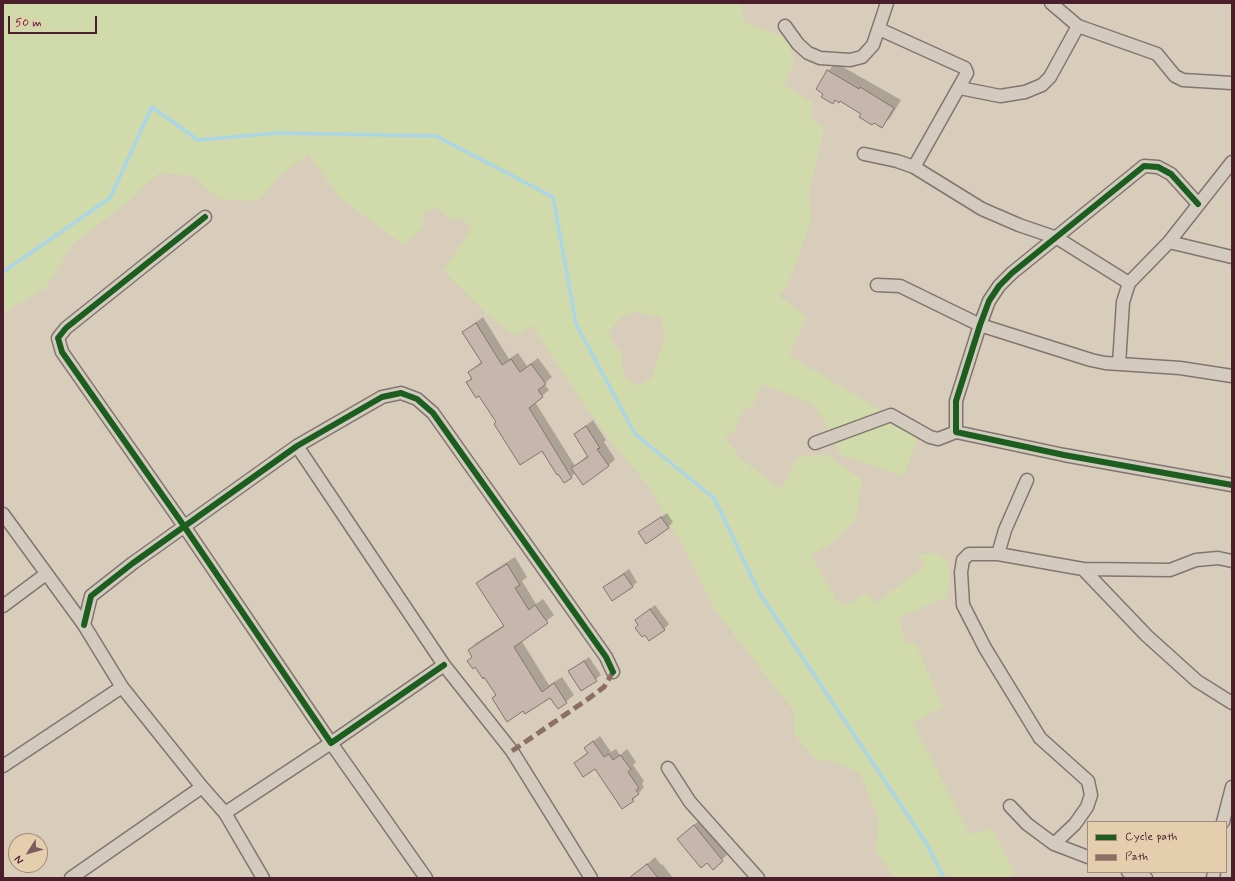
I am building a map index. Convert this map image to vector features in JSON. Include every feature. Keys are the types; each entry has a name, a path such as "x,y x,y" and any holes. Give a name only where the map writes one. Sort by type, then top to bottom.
{"street":[{"path":"785,26 798,44 808,53 820,58 850,60 862,57 873,44 887,3"},
{"path":"1051,3 1078,26 1157,54 1175,76 1183,80 1232,83"},
{"path":"960,88 1000,96 1026,92 1042,84 1050,77 1078,26"},
{"path":"878,29 965,68 967,74 914,167"},
{"path":"864,154 897,161 914,167 982,209 1019,225 1057,238 1129,282"},
{"path":"1119,364 1122,302 1129,282 1169,242 1232,162"},
{"path":"956,432 956,401 980,325 989,301 999,286 1012,273 1144,166 1158,167 1171,174 1198,204"},
{"path":"205,217 66,328 58,338 62,352 184,526 424,877"},
{"path":"1169,242 1232,257"},
{"path":"876,285 900,286 980,325 1091,360 1119,364 1180,368 1232,376"},
{"path":"84,625 91,596 127,567 298,446 382,397 401,393 417,399 433,413 606,657 613,672"},
{"path":"814,443 891,415 930,437 938,439 956,432 1064,455 1232,485"},
{"path":"298,446 444,664 512,752 590,878"},
{"path":"998,554 1005,530 1027,480"},
{"path":"3,514 84,625 122,687 202,787 225,812 263,878"},
{"path":"1054,844 1075,824 1087,807 1091,795 1088,781 1040,738 985,648 963,605 961,572 963,560 969,554 998,554 1083,569 1170,570 1196,560 1218,558 1232,561"},
{"path":"1083,569 1147,636 1169,656 1197,681 1232,703"},
{"path":"3,606 46,574"},
{"path":"225,812 331,743 444,664"},
{"path":"3,766 122,687"},
{"path":"668,768 690,802 758,878"},
{"path":"71,878 202,787"},
{"path":"1223,821 1232,787"},
{"path":"1010,806 1027,824 1054,844 1087,857"},
{"path":"1131,873 1146,878"}],"green space":[{"path":"3,3 742,3 744,22 787,38 794,62 784,85 813,103 810,116 824,129 809,191 811,222 787,287 779,296 807,317 789,355 880,410 918,438 904,476 840,455 825,422 813,404 762,384 752,406 743,411 735,430 725,437 742,460 781,489 798,457 826,454 862,480 856,519 833,543 811,555 837,600 844,606 866,593 876,603 925,566 919,554 935,553 947,560 950,574 947,597 898,618 907,644 915,642 943,707 913,723 970,834 992,829 1014,871 1012,878 895,878 875,850 879,821 860,773 834,762 815,759 795,735 793,710 715,610 677,535 648,486 614,445 585,406 532,325 516,336 490,317 443,271 471,230 464,219 448,219 438,208 424,211 423,228 404,245 340,198 308,154 278,178 258,201 219,199 193,176 159,173 129,201 72,245 46,288 3,313","holes":["635,312 661,317 665,339 653,376 639,386 626,379 622,367 623,357 608,333 622,317"]}],"building":[{"path":"827,70 859,89 860,87 894,108 882,128 874,123 872,125 859,117 861,114 840,101 839,103 835,100 833,104 821,97 823,94 816,89"},
{"path":"476,323 502,365 511,359 520,372 531,364 546,384 538,390 543,397 529,408 572,478 564,483 558,474 557,475 542,451 520,465 494,424 496,422 479,396 476,398 466,382 472,379 468,372 482,363 462,332"},
{"path":"586,426 600,448 597,449 609,466 583,485 571,468 588,457 574,434"},
{"path":"661,517 669,528 646,544 638,532"},
{"path":"507,564 520,585 515,588 529,610 535,605 548,623 514,647 542,692 554,683 567,703 558,709 550,698 525,714 523,711 507,722 492,698 496,695 484,677 483,679 475,667 473,669 467,661 472,657 468,650 504,626 476,583"},
{"path":"624,574 633,587 612,601 603,587"},
{"path":"650,609 665,630 649,641 645,635 642,637 635,628 638,625 635,620"},
{"path":"584,661 597,681 581,691 568,671"},
{"path":"593,741 604,757 609,754 613,760 620,755 631,769 628,772 639,788 636,790 639,794 632,799 634,801 622,809 595,769 583,777 574,763 588,753 584,748"},
{"path":"694,825 723,861 713,870 707,863 701,868 677,839"},
{"path":"647,864 658,878 629,878"}],"waterway":[{"path":"3,272 110,198 152,107 198,140 278,133 436,136 553,197 576,324 635,434 714,498 759,592 925,841 944,878"}],"marked path":[{"path":"512,751 604,687 613,672"}],"cycle path":[{"path":"1198,204 1171,174 1158,167 1144,166 1012,273 999,286 989,301 980,325 956,401 956,432 1064,455 1232,485"},
{"path":"205,217 66,328 58,338 62,352 184,526 331,743 444,665"},
{"path":"84,625 91,596 133,563 297,446 382,397 401,393 417,399 433,413 606,657 613,672"}]}
